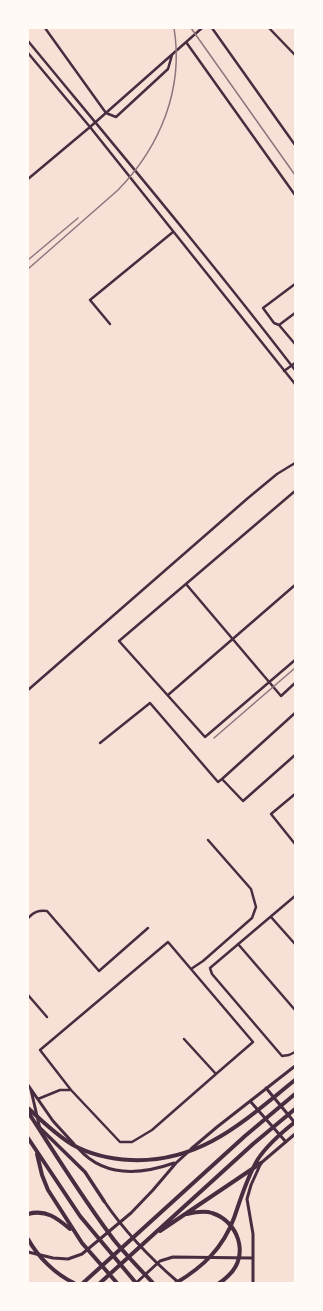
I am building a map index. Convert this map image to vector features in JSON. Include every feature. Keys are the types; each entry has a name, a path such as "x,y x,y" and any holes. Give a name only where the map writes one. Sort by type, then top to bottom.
{"highway":[{"path":"28,1110 59,1136 84,1151 99,1156 118,1159 153,1160 190,1152 229,1132 295,1080"},
{"path":"82,1283 245,1136 295,1094"},
{"path":"100,1283 253,1144 295,1109"},
{"path":"28,1110 72,1180 115,1240 154,1283"},
{"path":"177,1283 194,1273 211,1257 224,1239 233,1220 246,1184 259,1157 269,1144 295,1122"},
{"path":"28,1138 80,1216 136,1283"},
{"path":"37,1153 42,1175 48,1190 73,1231 117,1283"},
{"path":"150,1238 261,1163"},
{"path":"185,1215 200,1211 211,1212 222,1217 234,1229 240,1244 240,1258 234,1270 223,1282 219,1283"},
{"path":"28,1214 43,1212 55,1217 73,1231"},
{"path":"28,1239 43,1260 56,1272 74,1283"}],"main road":[{"path":"28,1110 40,1129 85,1172 104,1201"},
{"path":"28,1138 37,1153"}],"street":[{"path":"45,28 106,113 116,117 168,69 172,54"},
{"path":"29,177 90,127 202,28"},
{"path":"212,28 295,145"},
{"path":"269,28 295,55"},
{"path":"28,41 134,168 253,315 295,370"},
{"path":"186,42 295,195"},
{"path":"28,53 90,127 295,384"},
{"path":"110,324 90,300 173,232"},
{"path":"295,284 263,308 274,323 279,324 295,344"},
{"path":"279,324 295,313"},
{"path":"284,371 295,363"},
{"path":"28,690 248,498 277,474 295,463"},
{"path":"295,491 119,641 205,737 295,660"},
{"path":"186,584 281,696 295,683"},
{"path":"168,695 295,585"},
{"path":"100,743 150,703 218,782 294,715"},
{"path":"222,778 242,801 295,755"},
{"path":"295,794 271,814 295,844"},
{"path":"191,969 203,961 252,918 256,907 251,889 208,840"},
{"path":"295,896 210,968 212,974 282,1056 295,1052"},
{"path":"28,918 35,912 41,910 47,911 99,971 148,928"},
{"path":"271,917 295,944"},
{"path":"168,942 191,969 253,1042 152,1130 132,1142 120,1142 71,1090 40,1050 168,942"},
{"path":"238,944 295,1010"},
{"path":"28,995 47,1017"},
{"path":"184,1039 216,1074"},
{"path":"28,1252 54,1258 68,1259 82,1254 131,1213 176,1163 217,1127 295,1066"},
{"path":"29,1086 53,1120 84,1155 99,1165 115,1170 134,1173 156,1170 176,1163"},
{"path":"29,1086 40,1129"},
{"path":"266,1088 295,1122"},
{"path":"38,1099 60,1090 71,1090"},
{"path":"250,1101 286,1142"},
{"path":"253,1283 252,1227 247,1199 255,1174 261,1163 295,1134"},
{"path":"104,1201 119,1223 145,1253 177,1283"},
{"path":"136,1283 160,1261 173,1257 252,1258"}],"railway":[{"path":"28,269 118,190 146,155 166,116 172,95 176,51 174,28"},
{"path":"191,28 295,175"},
{"path":"28,260 78,218"},
{"path":"214,738 295,668"}]}
